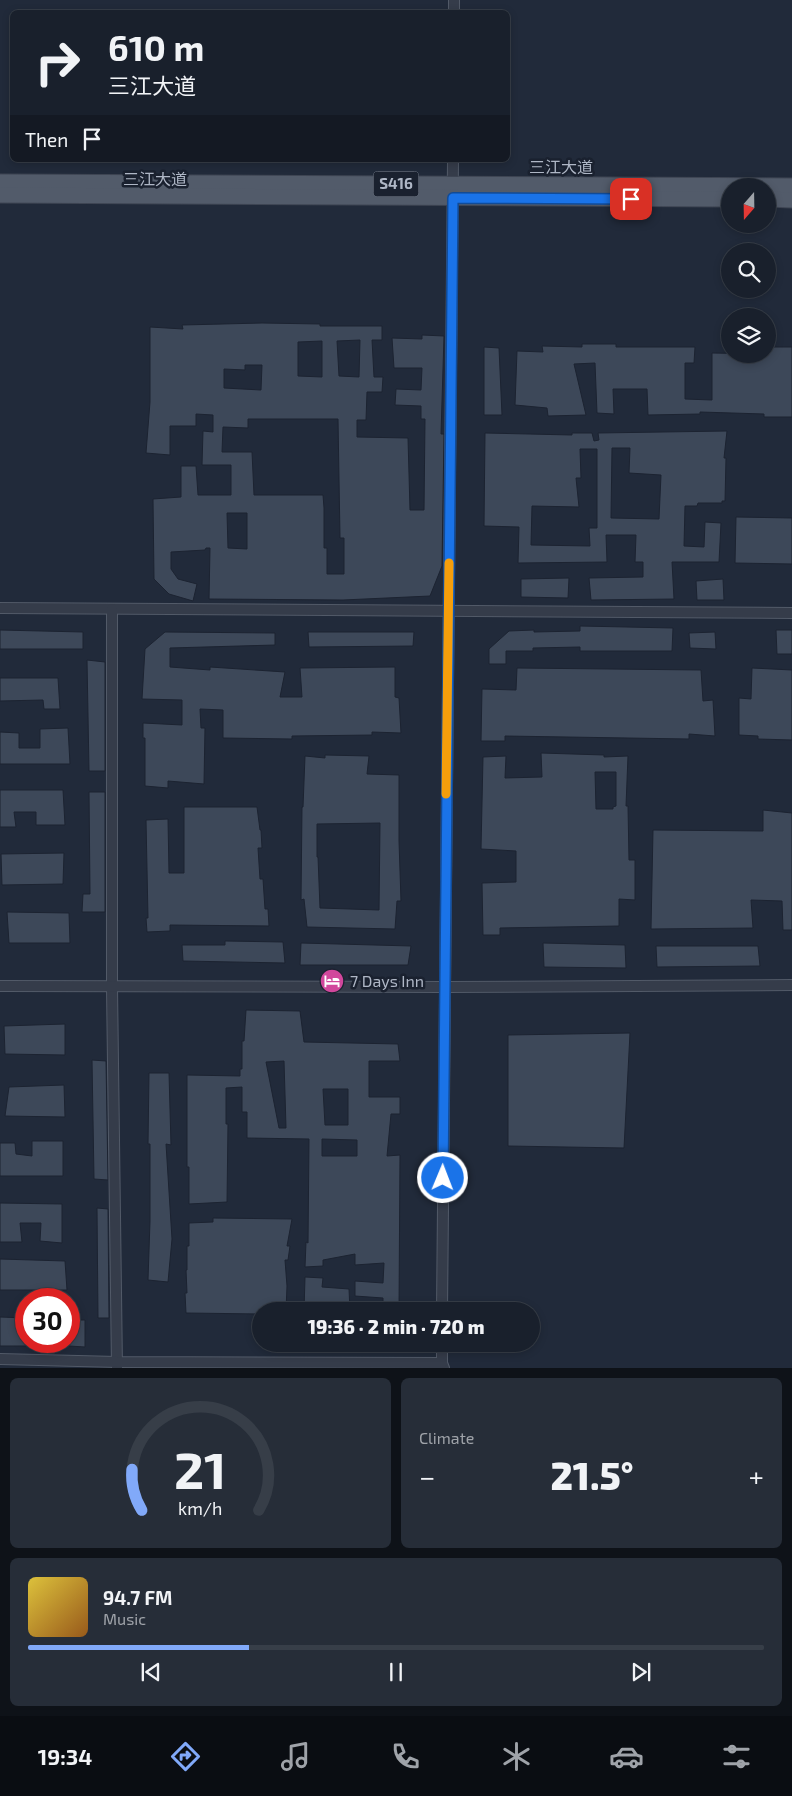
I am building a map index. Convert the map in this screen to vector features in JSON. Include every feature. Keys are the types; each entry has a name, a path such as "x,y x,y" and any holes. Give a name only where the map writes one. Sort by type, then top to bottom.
{"main road":[{"name":"三江大道","path":"0,182 453,191 721,199"},
{"name":"三江大道","path":"0,195 792,186"},
{"path":"776,200 792,200"}],"street":[{"path":"442,1302 453,162"},
{"path":"0,608 792,613"},
{"path":"112,609 112,987 117,1365"},
{"path":"0,986 445,987 792,985"},
{"path":"0,1359 117,1365 443,1366 442,1352"}],"building":[{"path":"262,323 320,324 320,326 382,326 382,340 372,340 374,377 383,377 382,392 367,392 366,420 357,420 357,437 408,438 410,510 424,510 425,419 421,419 421,406 395,405 396,389 421,390 422,368 394,368 392,338 422,339 422,335 444,336 441,434 444,434 442,566 430,596 343,600 209,599 210,548 171,552 171,569 178,579 197,584 193,601 169,594 154,579 153,499 181,497 181,466 196,466 198,495 231,495 231,465 202,465 203,431 213,432 213,415 196,414 196,426 170,426 170,455 146,453 150,402 150,327 183,329 182,325","holes":["360,340 359,377 339,376 337,341","322,341 322,377 298,376 298,342","245,365 262,365 261,390 224,388 224,369 245,370","248,419 338,419 340,538 344,538 344,574 327,574 327,548 324,548 323,495 254,495 252,452 222,452 223,427 248,428","227,513 247,513 247,549 228,548"]},
{"path":"582,344 616,344 616,347 695,347 694,363 685,363 685,399 712,400 712,353 721,353 721,363 776,363 776,347 792,347 792,417 764,417 764,414 700,412 700,414 648,415 647,389 613,389 614,414 597,413 595,363 574,364 586,415 548,416 547,408 515,405 517,351 543,352 542,346 582,347"},
{"path":"484,347 499,348 502,415 484,415"},
{"path":"727,431 724,458 726,458 725,501 722,501 722,503 698,503 697,506 685,506 684,546 704,547 705,522 721,523 719,562 672,562 674,599 591,600 589,578 643,577 643,562 635,562 636,535 606,535 607,562 518,563 519,527 484,526 485,433 572,435 572,433 592,433 594,441 599,440 598,433","holes":["612,448 630,448 629,473 661,475 659,519 611,518","580,449 597,449 597,528 589,528 590,546 531,545 532,506 579,507 576,478 581,478"]},
{"path":"736,517 792,518 792,564 735,563"},
{"path":"569,578 568,598 521,597 521,579"},
{"path":"723,579 724,600 697,600 696,581"},
{"path":"580,626 673,628 672,651 580,651 580,647 533,648 533,651 506,651 506,664 489,664 489,649 509,631 580,631"},
{"path":"0,630 83,632 83,649 0,649"},
{"path":"776,630 792,630 792,654 777,654"},
{"path":"165,632 275,633 275,645 170,648 170,667 210,670 210,667 285,672 280,697 302,697 300,668 395,667 395,697 399,698 401,733 372,732 372,735 292,736 292,739 223,738 223,710 200,709 201,728 205,728 204,784 168,781 168,788 145,786 145,738 143,738 143,723 182,725 182,700 142,699 145,649"},
{"path":"308,632 414,632 413,646 309,647"},
{"path":"715,632 716,649 690,648 689,633"},
{"path":"87,660 105,662 105,771 89,771"},
{"path":"517,668 701,670 703,701 713,700 715,736 689,734 689,739 505,736 505,741 481,741 482,689 516,690"},
{"path":"752,668 792,670 792,740 758,739 758,736 739,735 739,698 751,699"},
{"path":"0,678 58,678 60,709 44,709 43,700 0,701"},
{"path":"68,728 70,764 0,764 0,732 19,733 19,748 40,748 40,729"},
{"path":"541,753 604,755 604,757 628,756 626,806 628,806 629,860 635,860 635,900 619,899 619,926 500,928 500,935 483,935 482,883 516,882 516,851 481,849 483,757 506,756 505,778 542,777","holes":["595,772 616,772 616,806 613,809 596,809"]},
{"path":"325,755 369,756 367,774 399,775 401,901 397,901 395,929 307,927 304,899 301,900 302,807 305,756 325,758","holes":["380,823 379,910 320,908 317,824"]},
{"path":"0,790 63,790 65,825 36,825 36,812 14,812 16,827 0,827"},
{"path":"89,792 105,792 105,912 82,912 83,894 90,894"},
{"path":"184,807 257,807 262,848 258,848 260,879 263,879 265,909 268,909 269,926 170,925 170,931 147,932 146,820 168,819 169,873 184,873"},
{"path":"763,810 792,813 792,930 783,930 782,901 751,900 753,928 651,929 653,830 763,831"},
{"path":"64,853 63,884 2,885 1,854"},
{"path":"7,912 69,913 70,943 9,943"},
{"path":"225,941 283,942 285,963 183,961 182,945 225,945"},
{"path":"301,943 411,946 408,965 300,965"},
{"path":"543,943 625,945 626,968 544,967"},
{"path":"656,946 758,946 760,966 657,967"},
{"path":"246,1010 300,1011 304,1042 398,1044 400,1061 369,1061 369,1097 400,1097 400,1114 391,1114 387,1156 400,1155 399,1302 383,1302 383,1298 355,1296 355,1281 383,1283 384,1263 355,1265 355,1254 323,1260 323,1266 305,1267 306,1242 308,1243 309,1139 247,1138 247,1112 242,1112 242,1087 226,1088 226,1124 228,1124 227,1202 189,1204 187,1075 240,1076 240,1069 242,1069 242,1041 244,1041","holes":["284,1061 286,1128 279,1128 266,1062","323,1089 348,1089 348,1125 325,1125","322,1139 357,1140 357,1156 322,1156"]},
{"path":"65,1024 65,1055 5,1054 4,1026"},
{"path":"630,1033 624,1148 508,1146 508,1035"},
{"path":"92,1060 106,1061 108,1180 94,1179"},
{"path":"149,1073 169,1073 171,1145 166,1144 172,1239 168,1282 148,1280 150,1221"},
{"path":"64,1085 65,1117 5,1116 9,1087"},
{"path":"32,1141 63,1141 63,1176 0,1176 0,1143 15,1143 16,1154 32,1156"},
{"path":"0,1203 62,1204 62,1243 40,1241 41,1223 20,1223 22,1242 0,1242"},
{"path":"97,1208 108,1209 109,1318 98,1318"},
{"path":"213,1218 292,1219 287,1246 290,1246 288,1260 285,1260 286,1302 252,1302 252,1314 186,1313 185,1293 187,1293 186,1270 189,1223 213,1222"},
{"path":"0,1259 65,1261 67,1288 15,1288 15,1290 0,1290"},
{"path":"305,1277 323,1278 322,1287 349,1289 350,1302 304,1302"},
{"path":"0,1317 15,1318 15,1346 0,1346"},
{"path":"80,1320 85,1320 85,1347 80,1347"}],"slow traffic":[{"path":"446,794 449,563"}],"place":[{"name":"7 Days Inn","path":"332,981"}],"route":[{"path":"443,1178 453,198 631,199"}]}
